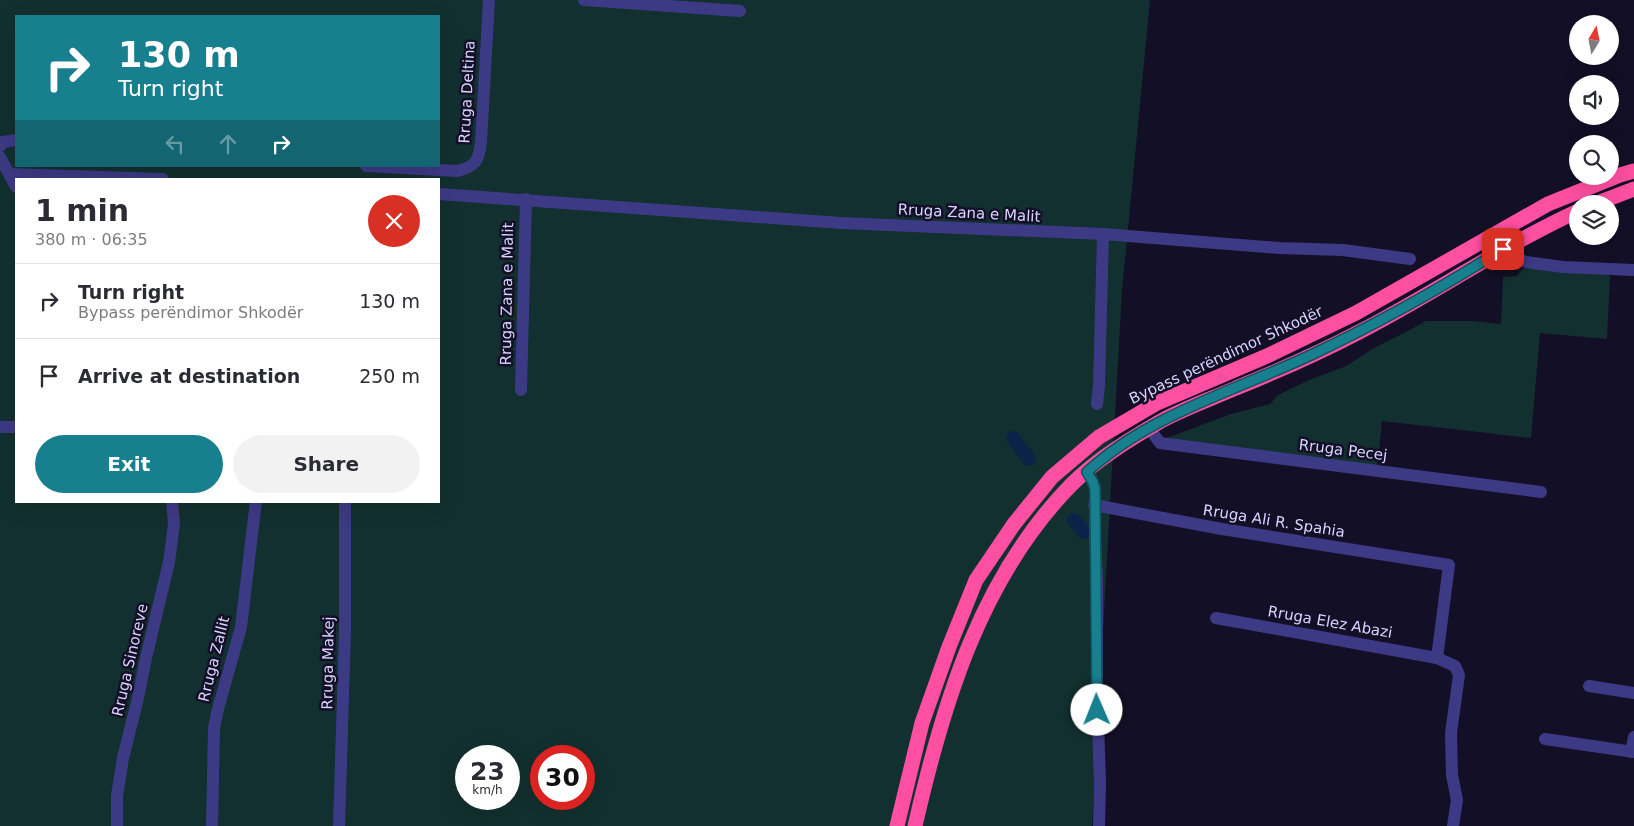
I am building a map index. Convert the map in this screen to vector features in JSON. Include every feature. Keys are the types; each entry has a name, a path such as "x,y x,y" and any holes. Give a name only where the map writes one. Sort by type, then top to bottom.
{"highway":[{"name":"Bypass perëndimor Shkodër","path":"897,826 922,723 949,647 976,580 1014,524 1052,477 1099,438 1157,403 1267,356 1356,313 1548,204 1634,171"},
{"path":"1619,195 1634,190"},
{"path":"915,826 936,741 974,632 996,588 1026,537 1072,484 1122,444 1149,428 1197,404 1269,374 1360,332 1503,249 1569,216"}],"street":[{"name":"Rruga Deltina","path":"381,167 457,172 466,169 477,160 481,142 488,0"},
{"path":"584,0 740,11"},
{"path":"0,146 3,142 15,140"},
{"path":"0,157 15,185"},
{"path":"9,174 132,178"},
{"name":"Rruga Zana e Malit","path":"440,194 841,223 1103,234 1279,248 1343,250 1410,259"},
{"name":"Rruga Zana e Malit","path":"521,390 526,200"},
{"path":"1097,404 1100,386 1103,234"},
{"path":"1503,249 1510,256 1526,262 1563,267 1634,270"},
{"path":"0,427 15,427"},
{"name":"Rruga Pecej","path":"1149,428 1160,443 1541,492"},
{"path":"1087,472 1095,489 1099,826"},
{"name":"Rruga Sinoreve","path":"117,826 117,796 123,758 169,562 174,524 172,503"},
{"name":"Rruga Zallit","path":"212,826 214,728 240,626 256,503"},
{"name":"Rruga Makej","path":"339,826 345,631 345,503"},
{"name":"Rruga Ali R. Spahia","path":"1094,505 1222,529 1449,565 1437,658"},
{"name":"Rruga Elez Abazi","path":"1216,618 1437,658 1455,666 1459,675 1451,733 1452,775 1457,800 1453,826"},
{"path":"1590,686 1634,693"},
{"path":"1545,739 1633,752 1634,737"}],"green space":[{"path":"0,0 1150,0 1122,291 1092,826 0,826"},
{"path":"1523,268 1608,273 1610,278 1607,339 1540,333 1531,438 1382,421 1377,470 1167,438 1231,414 1270,404 1278,395 1309,380 1346,366 1374,348 1426,321 1472,321 1501,324 1503,277 1517,276"}],"waterway":[{"path":"1013,438 1029,459"},
{"path":"1074,520 1084,532"}],"route":[{"path":"1097,710 1095,489 1087,472 1122,444 1163,420 1360,332 1474,268 1503,249"}]}
